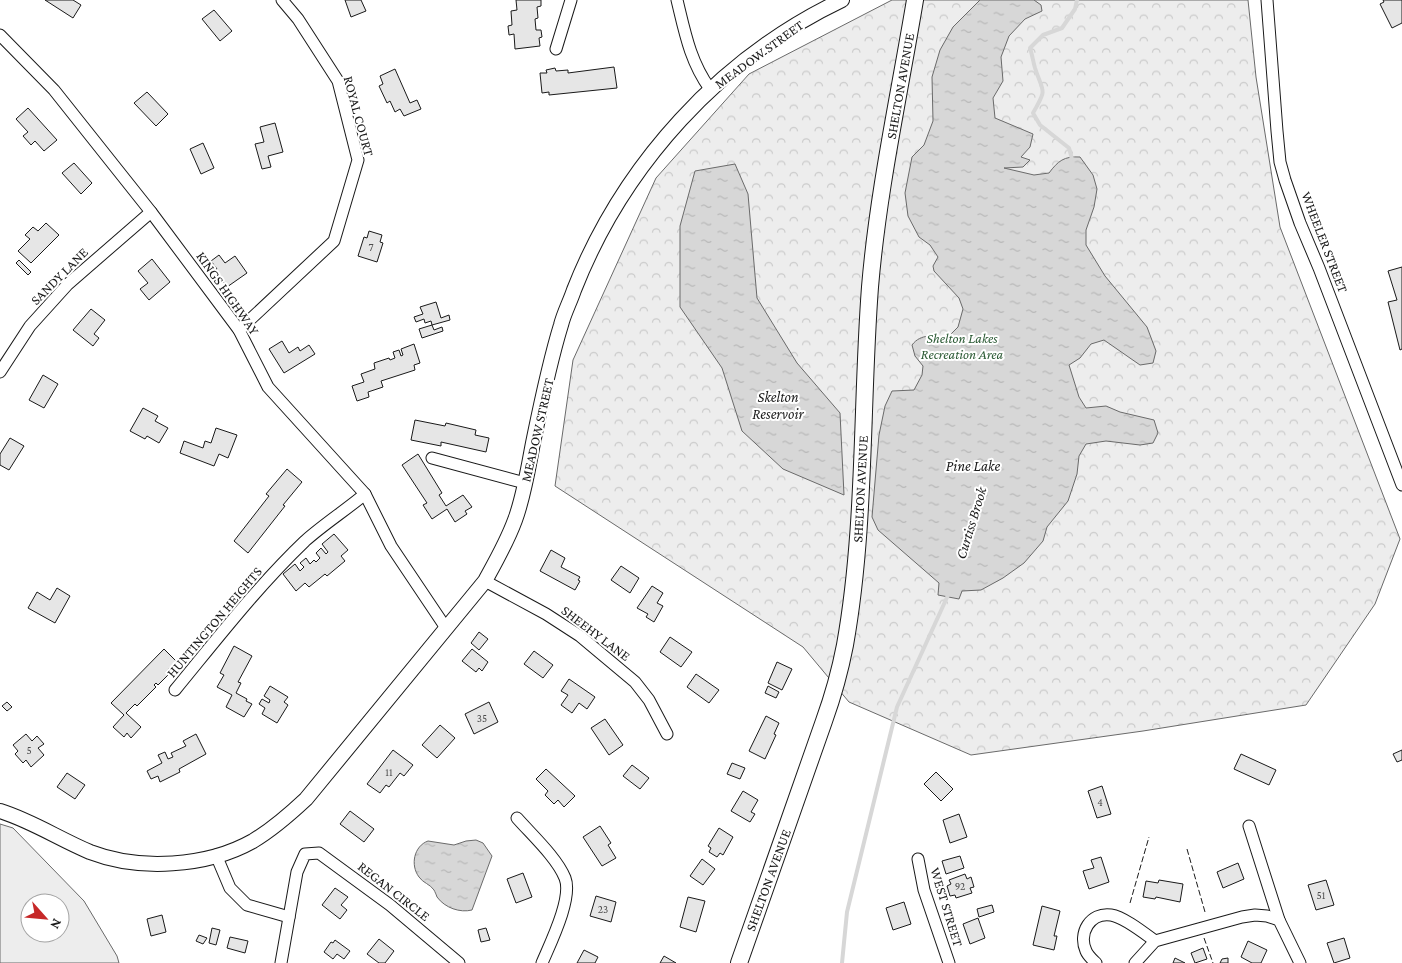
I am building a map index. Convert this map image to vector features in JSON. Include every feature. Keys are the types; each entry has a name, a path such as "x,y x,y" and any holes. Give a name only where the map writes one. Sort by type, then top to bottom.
{"main road":[{"name":"SHELTON AVENUE","path":"739,963 835,690 845,646 852,602 859,526 867,342 875,238 915,0"}],"street":[{"name":"ROYAL COURT","path":"239,330 334,241 358,160 338,81 298,19 282,0"},
{"path":"556,49 571,0"},
{"path":"677,0 688,45 699,73 710,89"},
{"name":"MEADOW STREET","path":"0,811 36,824 91,852 129,862 170,863 187,862 216,855 252,841 286,818 306,799 485,581 504,547 516,518 525,484 561,325 586,259 617,204 644,164 676,124 710,89 743,62 788,30 842,0"},
{"name":"WHEELER STREET","path":"1266,0 1277,130 1283,171 1300,223 1402,485"},
{"name":"KINGS HIGHWAY","path":"0,35 54,90 151,212 239,330 268,387 365,494 391,546 446,628"},
{"name":"SANDY LANE","path":"0,372 30,326 68,284 151,212"},
{"path":"432,458 525,484"},
{"name":"HUNTINGTON HEIGHTS","path":"175,690 244,605 269,579 307,540 365,494"},
{"name":"SHEEHY LANE","path":"485,581 546,614 580,636 628,676 649,700 667,734"},
{"path":"517,818 557,864 566,879 568,891 542,963"},
{"path":"1249,826 1279,920 1300,963"},
{"name":"REGAN CIRCLE","path":"289,917 296,872 306,854 319,853 390,905 459,963"},
{"path":"216,855 230,888 247,905 289,917 281,963"},
{"name":"WEST STREET","path":"918,860 924,890 949,963"},
{"path":"1096,963 1086,952 1083,936 1085,928 1096,917 1111,915 1119,918 1155,941"},
{"path":"1135,963 1155,941 1242,917 1255,915 1279,920"}],"green space":[{"name":"Shelton Lakes Recreation Area","path":"892,0 1248,0 1256,77 1280,227 1400,539 1375,604 1306,705 1143,731 971,755 849,702 803,647 555,486 573,360 656,178 749,74"},
{"path":"0,824 13,828 84,901 117,956 119,963 0,963"}],"water":[{"name":"Pine Lake","path":"980,0 1034,0 1041,5 1042,11 1025,19 1009,36 1001,57 1003,81 993,98 995,118 1033,134 1030,147 1021,157 1030,160 1023,167 1004,168 1034,175 1049,173 1062,160 1070,157 1080,157 1093,175 1097,189 1094,207 1086,230 1086,245 1105,276 1147,327 1156,351 1153,363 1140,365 1104,340 1091,344 1080,358 1069,365 1079,397 1086,408 1106,406 1120,412 1154,420 1158,433 1153,443 1140,445 1106,441 1086,444 1079,456 1077,474 1068,501 1047,527 1043,541 1024,563 1003,578 981,590 962,591 959,599 938,595 939,583 878,530 872,517 879,435 885,406 892,391 914,390 922,375 923,366 915,356 912,345 924,337 947,338 958,327 963,309 959,298 934,271 933,266 938,257 930,245 919,237 908,216 905,193 912,157 924,145 933,121 932,77 940,50 953,27"},
{"name":"Skelton Reservoir","path":"735,164 748,194 757,298 797,363 840,413 844,495 783,469 742,431 722,368 680,307 680,226 695,171"},
{"path":"476,840 483,843 492,856 472,910 453,909 440,901 434,890 419,877 414,862 415,856 419,847 428,841 454,845"}],"building":[{"path":"45,0 73,0 81,5 73,18"},
{"path":"345,0 361,0 366,11 351,17"},
{"path":"516,0 541,0 541,6 537,7 538,18 535,19 536,30 541,30 540,46 515,49 514,34 509,35 508,26 512,25 511,11 517,10"},
{"path":"1383,0 1402,0 1402,23 1392,28 1380,4 1384,2"},
{"path":"214,10 232,31 220,41 202,19"},
{"path":"614,67 617,88 549,95 549,92 542,93 540,73 547,73 546,70 555,68 556,71 568,70 568,73"},
{"path":"395,69 410,103 417,100 421,109 404,116 400,109 395,112 390,101 387,103 379,86 383,84 380,76"},
{"path":"147,92 168,114 156,126 134,103"},
{"path":"28,108 57,140 44,151 35,141 31,145 23,136 28,132 16,119"},
{"path":"275,123 283,152 268,156 271,167 262,169 255,144 264,142 260,127"},
{"path":"203,143 214,168 201,174 190,149"},
{"path":"74,163 92,183 81,194 62,173"},
{"path":"46,223 59,235 31,263 18,251 30,239 25,235 33,227 38,231"},
{"path":"369,231 382,235 380,242 383,243 377,262 358,256 364,237 367,238"},
{"path":"219,255 225,263 235,256 247,273 227,287 211,261"},
{"path":"152,259 170,282 149,300 140,289 148,283 138,271"},
{"path":"19,260 31,272 28,275 16,263"},
{"path":"1402,267 1402,349 1400,350 1388,302 1397,300 1388,271"},
{"path":"436,302 441,318 449,315 450,320 432,325 431,321 425,323 424,319 416,322 414,317 423,314 420,307"},
{"path":"91,309 105,320 94,334 99,338 93,346 73,330"},
{"path":"432,325 434,330 442,327 443,331 422,338 419,329"},
{"path":"282,341 289,353 298,347 300,351 309,345 315,354 284,373 269,349"},
{"path":"414,344 420,363 414,365 415,370 381,381 383,387 368,392 369,397 357,401 352,386 364,382 361,374 375,369 374,363 395,358 393,352 399,350 401,356 403,355 401,349"},
{"path":"43,375 58,384 44,408 29,400"},
{"path":"143,408 158,416 155,421 168,428 159,443 147,436 145,439 130,431"},
{"path":"415,420 445,426 446,423 476,430 475,435 489,438 486,452 441,442 441,446 411,440"},
{"path":"216,428 237,435 228,458 219,454 214,466 180,453 184,441 203,448 205,441 211,443"},
{"path":"10,438 24,446 9,470 0,465 0,454"},
{"path":"418,454 442,493 439,495 446,506 463,495 472,507 465,511 467,514 455,522 447,509 432,519 423,505 427,503 402,465"},
{"path":"287,469 302,482 248,553 234,541 269,496 266,494"},
{"path":"334,534 348,550 341,556 345,561 327,576 325,574 309,587 305,583 296,591 283,574 295,564 300,571 304,567 300,563 306,558 310,564 314,560 316,562 320,558 316,553 321,548 326,554 328,552 322,544"},
{"path":"551,550 565,558 561,567 580,577 575,590 540,571"},
{"path":"621,566 639,578 630,593 611,580"},
{"path":"652,586 663,593 657,603 663,606 654,622 646,617 648,614 637,608"},
{"path":"57,588 70,596 55,623 28,608 37,592 50,600"},
{"path":"479,632 488,639 479,650 471,643"},
{"path":"670,637 692,652 681,667 660,652"},
{"path":"234,646 252,656 238,682 241,683 236,693 252,704 244,717 226,707 232,695 217,687 224,675 220,673"},
{"path":"164,649 176,661 166,672 169,674 158,685 156,683 154,685 156,687 137,706 135,704 126,713 141,727 131,738 127,733 124,737 113,727 124,715 111,703"},
{"path":"472,649 488,662 482,671 479,668 476,672 462,661"},
{"path":"534,651 553,665 543,678 524,664"},
{"path":"777,662 792,669 782,690 768,683"},
{"path":"696,674 719,690 709,703 687,687"},
{"path":"569,679 595,697 587,709 579,703 572,713 561,705 568,695 561,691"},
{"path":"270,686 288,697 284,702 288,705 277,723 262,714 265,708 259,704 262,699 269,703 270,700 264,696"},
{"path":"768,686 779,692 776,698 765,693"},
{"path":"7,702 12,707 7,711 2,706"},
{"path":"489,702 498,722 474,734 465,714"},
{"path":"766,716 779,723 774,734 776,735 765,759 749,751"},
{"path":"605,719 623,745 609,755 591,728"},
{"path":"440,725 455,738 437,758 422,745"},
{"path":"26,734 32,741 37,736 44,744 38,748 44,755 31,767 26,760 23,763 15,754 18,751 13,745"},
{"path":"196,734 206,754 179,769 180,772 160,782 158,776 151,779 147,771 162,763 158,755 165,752 168,759 173,757 171,753 186,746 183,741"},
{"path":"393,750 413,765 404,776 400,773 389,787 386,785 380,793 367,784"},
{"path":"1402,750 1402,760 1397,762 1393,754"},
{"path":"1241,754 1276,770 1269,785 1234,769"},
{"path":"732,763 745,768 740,779 727,774"},
{"path":"632,765 649,778 640,789 623,776"},
{"path":"546,769 575,796 564,807 558,800 554,804 545,795 548,791 536,779"},
{"path":"936,772 953,789 941,801 924,784"},
{"path":"67,773 85,785 75,799 57,787"},
{"path":"1102,786 1111,814 1097,818 1088,791"},
{"path":"743,791 758,800 751,812 755,814 750,822 731,811"},
{"path":"350,811 374,829 364,842 340,824"},
{"path":"959,814 967,837 950,843 943,820"},
{"path":"600,826 611,843 608,845 616,858 602,866 583,837"},
{"path":"719,828 733,837 723,855 720,853 717,857 709,852 711,848 708,846"},
{"path":"960,856 964,868 946,874 942,861"},
{"path":"1101,857 1109,882 1089,889 1083,871 1094,868 1091,860"},
{"path":"702,859 715,869 703,885 690,876"},
{"path":"1238,863 1244,879 1223,888 1217,872"},
{"path":"523,873 532,897 516,903 507,879"},
{"path":"965,874 967,879 971,877 974,887 970,888 972,893 956,898 955,895 950,896 947,886 951,884 949,880"},
{"path":"1159,880 1183,884 1180,902 1156,897 1155,899 1143,897 1146,881 1158,883"},
{"path":"1326,880 1334,905 1316,910 1308,885"},
{"path":"335,888 348,897 341,905 347,910 340,919 322,905"},
{"path":"596,896 616,902 611,922 590,916"},
{"path":"688,897 705,901 696,932 680,927"},
{"path":"904,902 911,924 893,930 886,908"},
{"path":"992,905 994,912 979,917 977,909"},
{"path":"1042,906 1060,911 1054,936 1057,936 1054,950 1033,945"},
{"path":"162,915 166,932 151,936 147,919"},
{"path":"978,918 985,938 970,944 963,924"},
{"path":"212,928 220,930 216,945 209,943"},
{"path":"486,928 490,940 481,942 478,930"},
{"path":"199,935 207,938 203,944 196,941"},
{"path":"230,937 248,941 245,953 227,948"},
{"path":"1344,938 1350,958 1334,963 1327,943"},
{"path":"379,939 394,951 385,963 379,963 367,954"},
{"path":"335,940 350,951 344,959 337,954 333,959 324,952 331,942 333,943"},
{"path":"1248,941 1267,950 1261,963 1252,963 1241,957"},
{"path":"1203,948 1207,959 1195,963 1191,953"},
{"path":"584,950 598,957 595,963 577,963"},
{"path":"664,956 676,963 660,963"},
{"path":"1175,958 1185,963 1173,963"},
{"path":"1228,958 1228,963 1220,963 1222,959"}],"waterway":[{"name":"Curtiss Brook","path":"1072,159 1069,148 1040,125 1033,113 1041,99 1043,90 1030,48 1043,35 1062,28 1075,9 1077,0"},
{"name":"Curtiss Brook","path":"842,963 847,912 897,707 949,593"}],"fence":[{"path":"1130,903 1149,837"},
{"path":"1187,849 1205,912"},
{"path":"1204,938 1213,963"}]}
